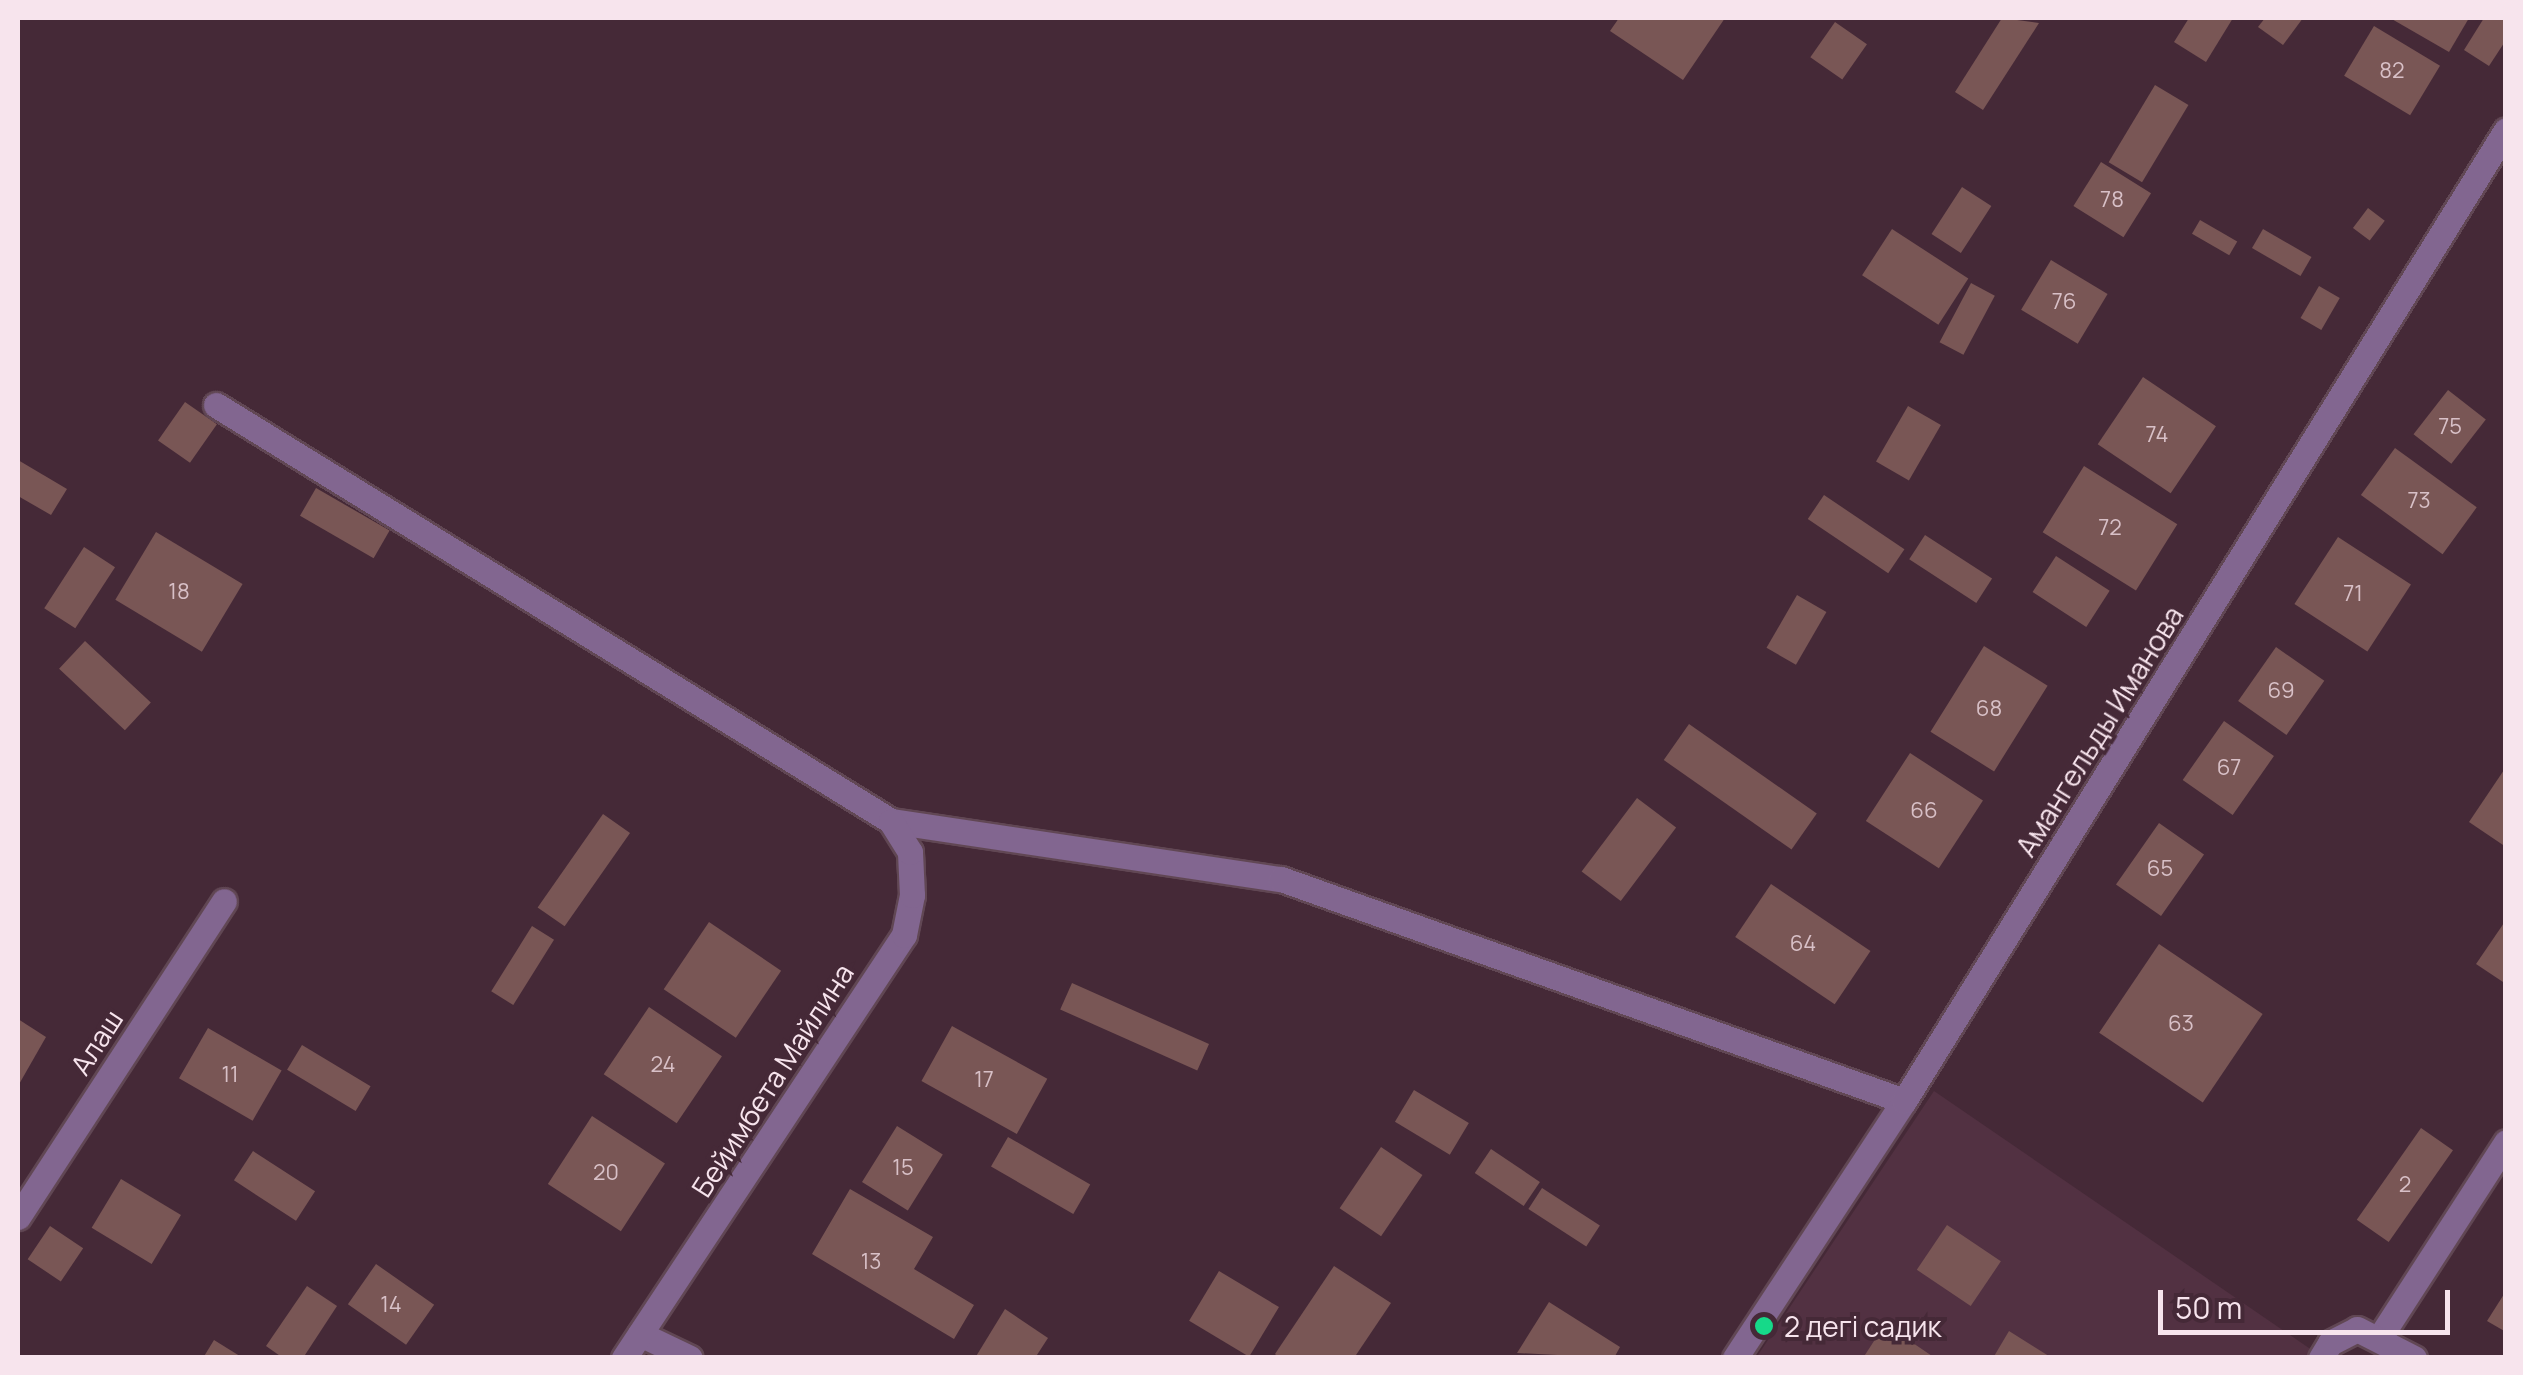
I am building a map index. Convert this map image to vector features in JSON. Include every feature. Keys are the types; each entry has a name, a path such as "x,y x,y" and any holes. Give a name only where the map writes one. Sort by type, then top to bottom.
{"street":[{"name":"Амангельды Иманова","path":"1734,1358 1904,1101 2506,130"},
{"path":"216,405 891,821 1281,879 1904,1101"},
{"name":"Бейимбета Майлина","path":"624,1358 904,935 910,852 891,821"},
{"name":"Алаш","path":"18,1217 224,900"},
{"path":"2380,1337 2506,1142"},
{"path":"2320,1358 2330,1342 2358,1329 2380,1337 2414,1358"},
{"path":"640,1334 690,1358"}],"shaded area":[{"path":"1934,1091 2322,1357 1756,1358"}],"building":[{"path":"1619,18 1725,18 1683,80 1610,31"},
{"path":"2002,18 2039,23 1983,110 1955,92"},
{"path":"2189,18 2233,18 2206,62 2174,42"},
{"path":"2265,18 2303,18 2283,45 2258,27"},
{"path":"2390,18 2469,18 2449,52"},
{"path":"2484,18 2506,19 2506,40 2489,66 2464,50"},
{"path":"1835,22 1867,44 1842,80 1810,57"},
{"path":"2374,26 2440,66 2410,115 2344,76"},
{"path":"2155,85 2188,105 2142,182 2109,162"},
{"path":"2101,162 2151,193 2123,237 2073,206"},
{"path":"1962,187 1991,206 1961,253 1932,234"},
{"path":"2368,208 2385,221 2370,241 2353,228"},
{"path":"2200,220 2237,242 2229,255 2192,234"},
{"path":"1892,229 1968,279 1938,325 1862,275"},
{"path":"2263,229 2311,257 2300,276 2252,248"},
{"path":"2051,260 2108,294 2078,344 2021,310"},
{"path":"1971,283 1995,296 1963,355 1940,342"},
{"path":"2319,286 2340,298 2321,330 2300,318"},
{"path":"2143,377 2216,426 2171,493 2098,444"},
{"path":"2448,390 2486,420 2451,464 2414,434"},
{"path":"185,402 217,424 190,463 158,441"},
{"path":"1908,406 1941,425 1909,480 1876,461"},
{"path":"2395,448 2477,507 2443,554 2361,495"},
{"path":"18,460 67,489 51,515 18,496"},
{"path":"2084,466 2177,524 2136,590 2043,532"},
{"path":"316,488 390,530 374,558 300,516"},
{"path":"1824,495 1904,549 1888,573 1808,519"},
{"path":"156,532 243,584 202,652 115,600"},
{"path":"1925,535 1992,579 1976,603 1909,559"},
{"path":"2338,537 2411,584 2367,651 2294,604"},
{"path":"84,547 115,567 75,628 44,608"},
{"path":"2056,556 2110,591 2086,627 2033,592"},
{"path":"1797,595 1826,612 1796,665 1766,648"},
{"path":"85,641 151,702 125,730 59,669"},
{"path":"1984,646 2048,686 1994,771 1930,732"},
{"path":"2276,647 2324,681 2286,735 2238,701"},
{"path":"2224,721 2274,756 2233,815 2183,780"},
{"path":"1689,724 1817,813 1792,850 1664,760"},
{"path":"1910,753 1983,800 1939,868 1866,821"},
{"path":"2506,767 2506,847 2469,822"},
{"path":"1637,798 1676,827 1621,901 1582,871"},
{"path":"603,814 630,833 565,926 538,907"},
{"path":"2159,823 2204,855 2161,916 2116,884"},
{"path":"1771,884 1870,951 1835,1004 1735,937"},
{"path":"2506,920 2506,984 2476,964"},
{"path":"709,922 781,971 736,1038 664,989"},
{"path":"532,926 554,940 513,1005 491,991"},
{"path":"2159,944 2263,1014 2203,1103 2099,1033"},
{"path":"1072,983 1209,1044 1197,1071 1060,1009"},
{"path":"649,1007 722,1056 677,1123 604,1074"},
{"path":"18,1019 46,1037 18,1086"},
{"path":"952,1026 1047,1079 1017,1134 921,1081"},
{"path":"208,1028 282,1070 253,1121 179,1078"},
{"path":"302,1045 371,1086 356,1111 287,1070"},
{"path":"1414,1090 1469,1123 1450,1155 1395,1122"},
{"path":"592,1116 665,1163 621,1231 548,1184"},
{"path":"897,1126 943,1155 908,1211 862,1182"},
{"path":"2421,1128 2453,1150 2389,1242 2357,1220"},
{"path":"1008,1137 1090,1184 1073,1214 991,1166"},
{"path":"1381,1147 1422,1175 1381,1236 1340,1208"},
{"path":"1491,1149 1540,1182 1524,1206 1475,1173"},
{"path":"253,1151 315,1191 296,1221 234,1180"},
{"path":"121,1179 181,1215 152,1264 92,1228"},
{"path":"1542,1188 1600,1226 1586,1247 1528,1209"},
{"path":"850,1189 933,1237 914,1269 974,1305 954,1339 812,1254"},
{"path":"1947,1225 2001,1261 1971,1306 1917,1270"},
{"path":"50,1226 83,1248 61,1282 28,1259"},
{"path":"376,1264 434,1305 406,1345 348,1304"},
{"path":"1334,1266 1391,1303 1354,1358 1279,1358 1275,1354"},
{"path":"1219,1271 1279,1307 1249,1357 1189,1321"},
{"path":"307,1286 337,1306 303,1358 283,1358 266,1346"},
{"path":"2506,1291 2506,1332 2487,1321"},
{"path":"1549,1302 1620,1347 1614,1358 1517,1353"},
{"path":"1005,1309 1048,1338 1035,1358 975,1358"},
{"path":"1885,1324 1935,1358 1863,1358"},
{"path":"2009,1331 2052,1358 1993,1358"},
{"path":"214,1340 243,1358 203,1358"}],"place":[{"name":"2 дегі садик","path":"1764,1326"}]}
